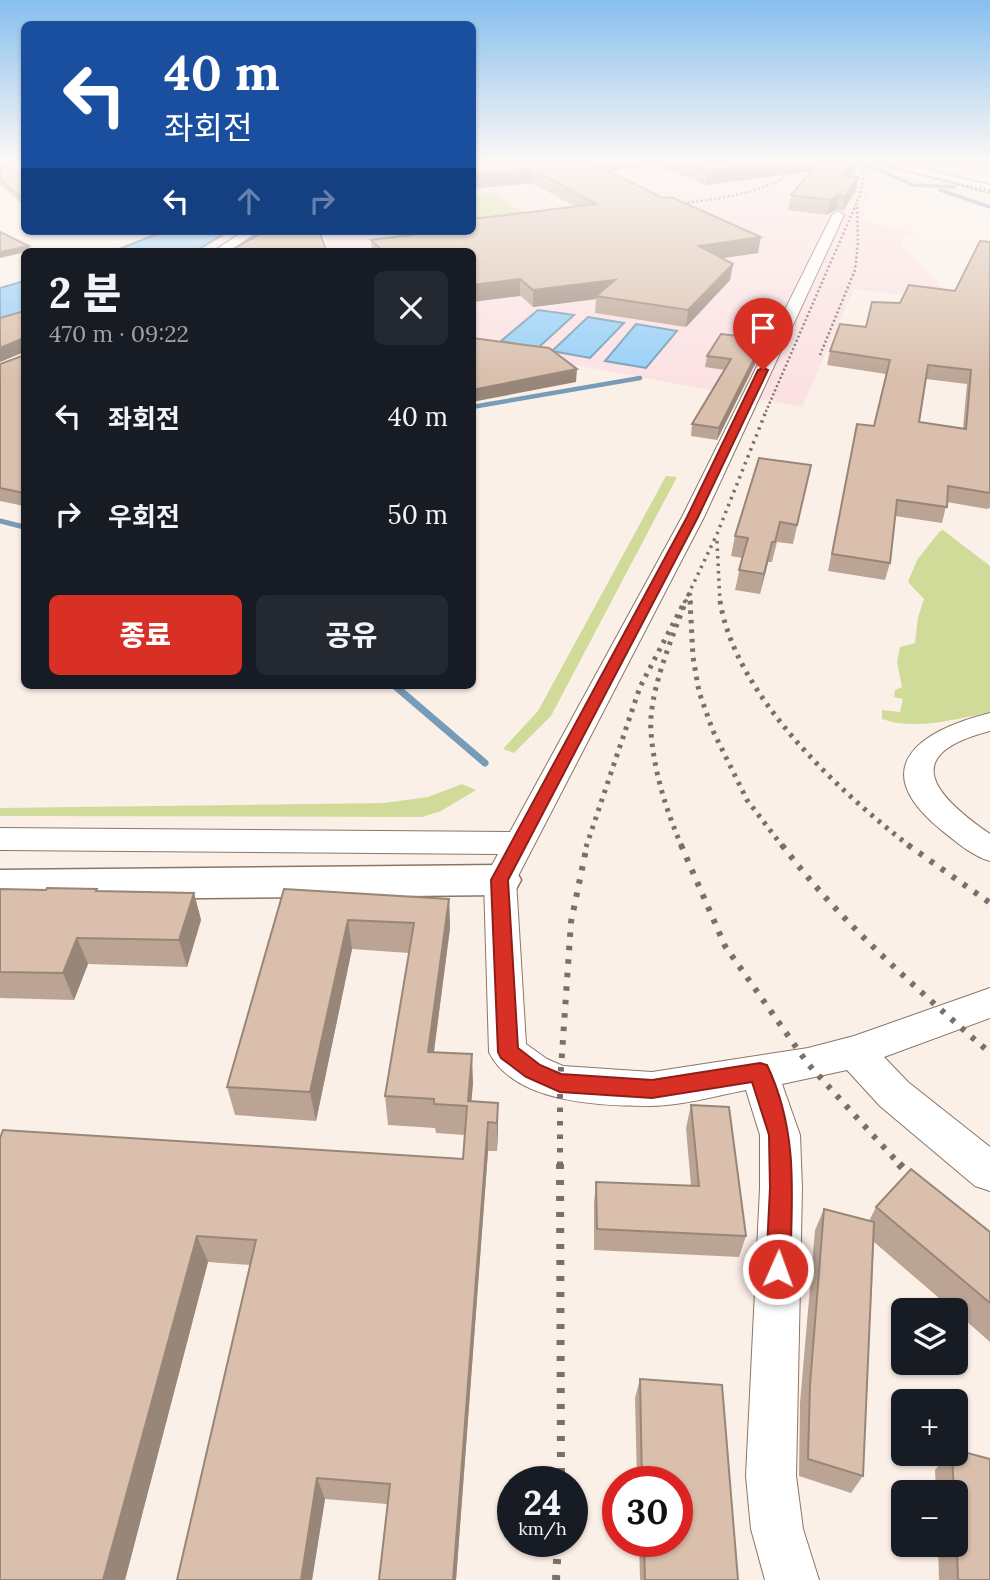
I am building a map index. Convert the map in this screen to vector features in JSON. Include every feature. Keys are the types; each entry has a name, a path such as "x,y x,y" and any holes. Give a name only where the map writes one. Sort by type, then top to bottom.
{"street":[{"path":"225,248 247,235"},
{"path":"829,235 693,517 500,880 508,1052 533,1071 560,1083 652,1089 760,1072 854,1052 990,1003"},
{"path":"990,723 948,734 924,754 919,768 922,788 941,813 990,850"},
{"path":"0,839 520,843"},
{"path":"0,885 500,880"},
{"path":"854,1052 894,1094 990,1172"},
{"path":"760,1072 780,1135 781,1188 771,1476 777,1529 792,1580"}],"shaded area":[{"path":"325,235 912,235 900,239 903,247 943,289 917,297 854,289 802,407 476,347 476,248 328,248"}],"green space":[{"path":"666,476 677,477 551,716 514,753 503,749 538,711"},
{"path":"943,530 990,566 990,712 922,724 882,719 882,710 900,712 903,699 894,697 895,690 902,687 897,662 900,647 915,643 918,617 924,599 908,582 917,560"},
{"path":"462,784 476,790 441,811 422,817 0,816 0,808 384,803 428,797"}],"water":[{"path":"155,235 222,235 201,248 121,248"},
{"path":"21,282 21,314 0,320 0,288"},
{"path":"538,310 574,315 538,348 501,341"},
{"path":"588,317 624,323 590,358 552,351"},
{"path":"636,324 677,331 646,368 605,361"}],"building":[{"path":"0,235 29,246 0,252"},
{"path":"258,235 320,235 325,248 235,248"},
{"path":"410,235 756,235 761,237 699,246 733,264 688,310 596,296 615,280 533,290 520,279 476,284 476,248 380,248 371,240"},
{"path":"980,241 990,242 990,493 948,486 947,507 897,500 890,563 832,554 857,424 874,426 890,360 830,351 840,324 866,327 872,302 900,303 909,285 955,291","holes":["928,365 971,370 966,429 919,422"]},
{"path":"21,312 21,339 0,348 0,318"},
{"path":"721,334 764,339 719,428 692,424 731,359 707,356"},
{"path":"476,339 549,348 577,369 476,389"},
{"path":"21,356 21,492 0,488 0,364"},
{"path":"759,458 811,465 797,525 780,522 764,574 739,570 748,538 735,536"},
{"path":"0,889 194,893 179,940 77,938 63,973 0,972"},
{"path":"284,889 449,899 428,1052 472,1054 468,1101 498,1103 497,1123 488,1122 453,1580 379,1580 390,1484 317,1478 301,1580 177,1580 256,1240 197,1236 103,1580 0,1580 0,1138 3,1130 463,1159 467,1106 434,1104 434,1099 385,1096 414,923 348,920 310,1092 227,1087"},
{"path":"691,1105 729,1107 746,1236 597,1229 596,1182 699,1186"},
{"path":"911,1169 990,1232 990,1303 876,1207"},
{"path":"824,1209 874,1222 863,1476 808,1459 810,1385"},
{"path":"640,1379 722,1385 738,1580 645,1580 644,1557 693,1557 693,1466 642,1466"},
{"path":"968,1453 990,1459 990,1580 958,1580 957,1557 968,1557 968,1480 953,1480 953,1466 968,1466"}],"waterway":[{"path":"476,406 640,378"},
{"path":"0,521 21,526"},
{"path":"399,689 485,763"}],"railway":[{"path":"764,416 843,235"},
{"path":"820,355 855,270 858,235"},
{"path":"690,591 717,534 765,414"},
{"path":"717,541 720,603"},
{"path":"685,601 690,591"},
{"path":"685,603 690,591"},
{"path":"690,591 691,603"},
{"path":"586,847 640,687 685,601"},
{"path":"682,847 658,776 651,717 662,666 686,601"},
{"path":"690,601 693,657 699,692 713,731 747,800 783,847"},
{"path":"720,601 730,636 746,671 768,705 822,769 911,847"},
{"path":"560,1164 560,1083 571,922 587,845"},
{"path":"681,845 725,946 808,1064 901,1166"},
{"path":"782,845 829,902 907,979 990,1053"},
{"path":"908,845 990,903"},
{"path":"560,1164 561,1466"},
{"path":"901,1166 922,1187"},
{"path":"556,1580 557,1557"}],"route":[{"path":"763,370 693,517 500,880 508,1052 533,1071 560,1083 652,1089 760,1072 780,1135 778,1269"}]}
